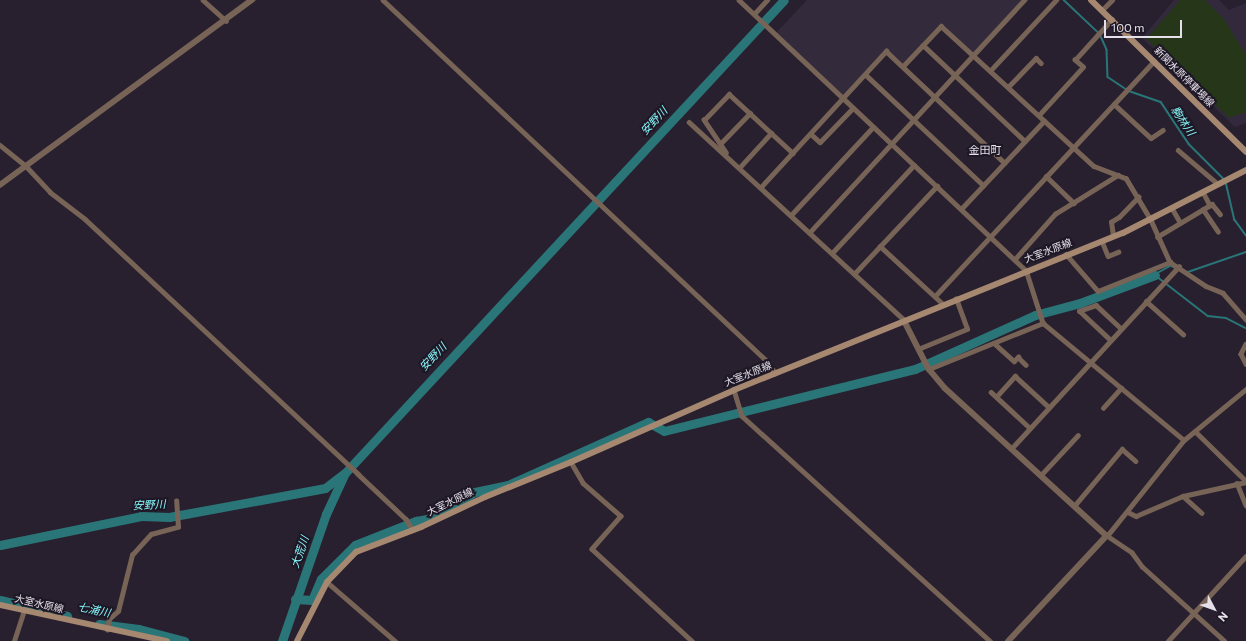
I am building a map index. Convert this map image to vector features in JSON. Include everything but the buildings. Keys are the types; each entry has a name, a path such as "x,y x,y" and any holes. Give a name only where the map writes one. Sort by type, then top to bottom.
{"main road":[{"name":"新関水原停車場線","path":"1092,0 1246,152"},
{"name":"大室水原線","path":"297,641 327,582 356,552 571,462 774,373 1151,220 1246,170"},
{"name":"大室水原線","path":"0,605 107,630 167,641"}],"street":[{"path":"203,0 226,21"},
{"path":"0,185 27,167 226,21 252,0"},
{"path":"383,0 606,208 769,363 774,373"},
{"path":"739,0 1026,270 1043,323 1184,440"},
{"path":"755,14 767,0"},
{"path":"810,232 1024,0"},
{"path":"990,71 1056,0"},
{"path":"1102,10 1112,0"},
{"path":"1039,116 1082,67 1075,60 1112,19"},
{"path":"904,66 941,26 1094,166 1126,178 1151,220 1157,237 1170,262 1179,266 1206,286 1223,293 1246,319"},
{"path":"923,45 1025,141"},
{"path":"761,187 844,100 886,51 904,66 1005,163"},
{"path":"1008,87 1036,58 1041,63"},
{"path":"935,296 1154,61"},
{"path":"866,75 983,185"},
{"path":"730,158 704,120 729,94 793,153"},
{"path":"1114,104 1151,138 1163,130"},
{"path":"811,134 820,142 853,108"},
{"path":"720,144 750,113"},
{"path":"961,209 1044,121"},
{"path":"689,122 740,167 904,320 929,369 1011,449 1075,505 1107,536 1132,553 1224,641"},
{"path":"791,215 873,127"},
{"path":"740,167 771,133"},
{"path":"0,145 27,167 50,192 85,219 409,521 412,529"},
{"path":"1178,150 1218,184"},
{"path":"832,253 914,165"},
{"path":"1015,259 1055,214 1118,175"},
{"path":"1046,176 1074,203"},
{"path":"854,274 937,186"},
{"path":"1203,192 1210,205 1212,204 1220,214"},
{"path":"1113,236 1111,222 1119,218 1138,198"},
{"path":"1157,237 1210,205"},
{"path":"1172,208 1180,222"},
{"path":"1203,209 1218,231"},
{"path":"1102,241 1108,256 1118,252"},
{"path":"880,246 943,304"},
{"path":"1066,254 1098,291 1170,262"},
{"path":"1011,449 1179,266"},
{"path":"918,349 967,328 956,299"},
{"path":"1146,301 1184,334"},
{"path":"1110,340 1079,311 1096,305 1121,328"},
{"path":"929,369 1043,323"},
{"path":"994,343 1014,361 1018,357 1026,365"},
{"path":"1246,344 1241,354 1246,364"},
{"path":"997,396 1015,376 1049,407"},
{"path":"1104,408 1121,388"},
{"path":"1009,641 1128,512 1184,440 1246,389"},
{"path":"734,390 742,416 990,641"},
{"path":"991,392 1030,428"},
{"path":"1195,431 1246,481"},
{"path":"1041,475 1078,435"},
{"path":"1075,505 1122,449 1136,461"},
{"path":"571,462 583,483 621,516 592,549 692,641"},
{"path":"1128,512 1136,516 1183,496 1246,481"},
{"path":"1237,483 1246,505"},
{"path":"1183,496 1202,513"},
{"path":"107,630 109,618 118,611 132,555 151,534 178,527 176,503"},
{"path":"1168,641 1246,556"},
{"path":"327,582 395,641"},
{"path":"14,641 24,611"}],"shaded area":[{"path":"807,0 1022,0 973,53 941,23 903,63 887,49 843,95 776,33"},
{"path":"1174,0 1219,0 1229,10 1246,3 1246,123 1235,127 1142,38"}],"green space":[{"path":"1180,0 1205,0 1224,19 1246,55 1246,112 1229,118 1146,39"}],"waterway":[{"name":"安野川","path":"0,545 141,516 169,517 325,488 345,473 784,0"},
{"name":"駒林川","path":"1064,0 1100,34 1107,50 1108,77 1126,89"},
{"name":"駒林川","path":"1129,91 1161,102 1189,144 1224,179"},
{"name":"駒林川","path":"1226,182 1235,220 1246,235"},
{"path":"1188,272 1246,252"},
{"path":"1176,269 1171,266 1155,275 1208,316 1226,318 1246,328"},
{"path":"295,599 312,600 321,579 355,545 416,521 433,518 475,492 508,485 648,422 664,431 915,369 1035,315 1080,303 1155,275"},
{"name":"大荒川","path":"282,641 326,514 344,475"},
{"name":"七浦川","path":"0,600 67,616"},
{"name":"七浦川","path":"99,624 139,629 184,641"}],"district":[{"name":"金田町","path":"985,150"}]}
